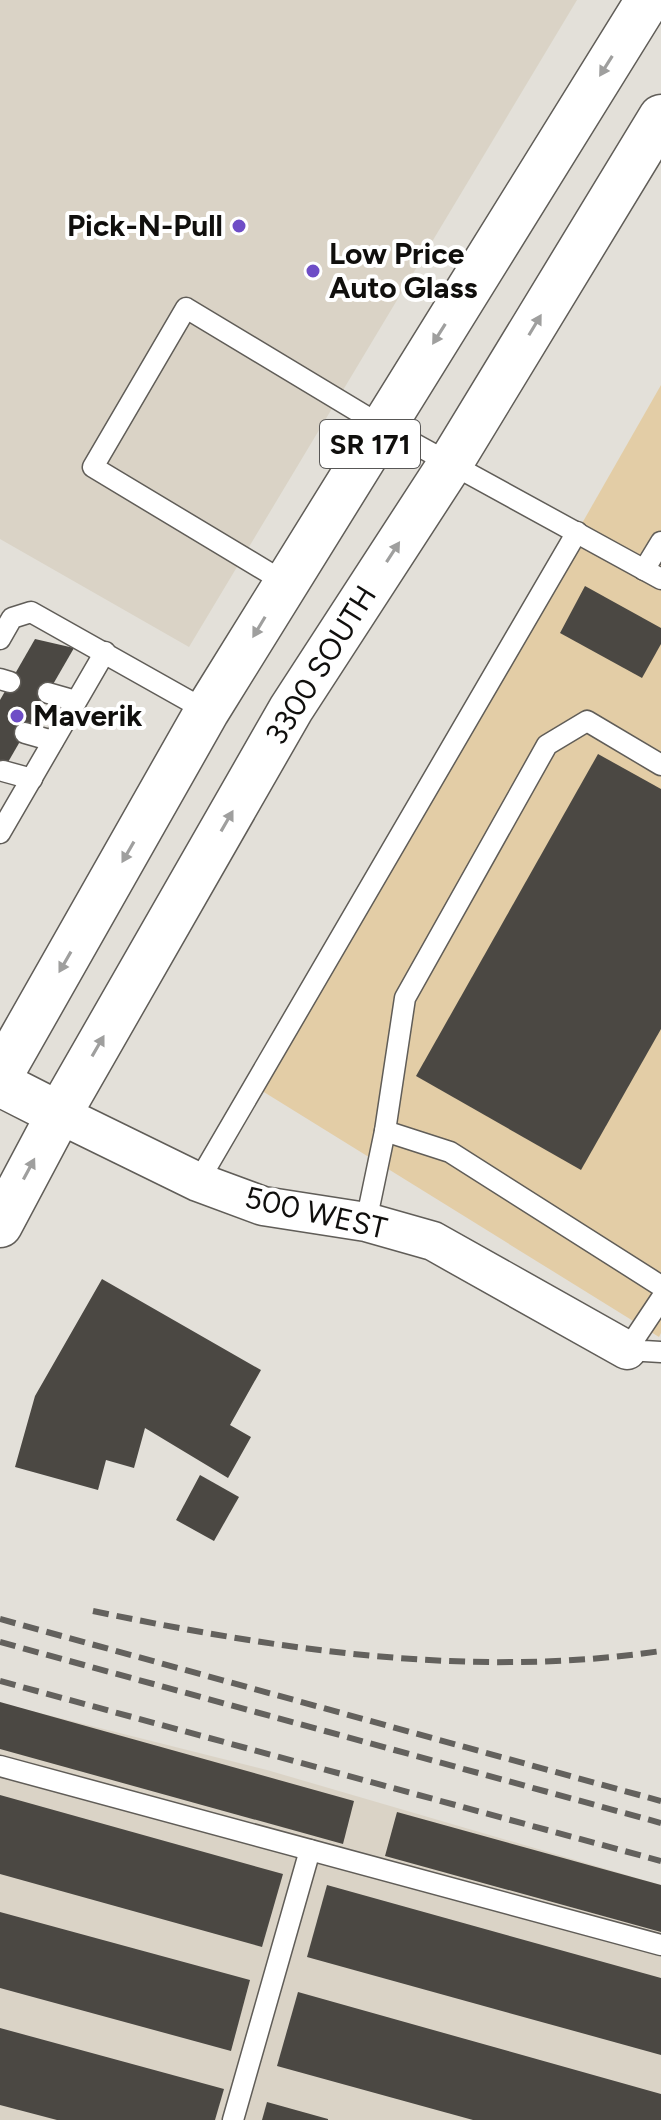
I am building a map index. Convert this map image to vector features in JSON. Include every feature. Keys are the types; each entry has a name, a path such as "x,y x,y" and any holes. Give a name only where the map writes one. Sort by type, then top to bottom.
{"main road":[{"name":"SR 171","path":"0,1076 207,711 648,0"},
{"name":"3300 SOUTH","path":"0,1225 59,1114 291,709 450,464 661,117"},
{"name":"500 WEST","path":"0,1084 59,1114"}],"street":[{"name":"500 WEST","path":"59,1114 198,1182 263,1206 366,1222 433,1241 644,1351"}],"lane":[{"path":"286,583 93,467 186,308 382,426 653,575 661,542"},
{"path":"198,1182 577,532"},
{"path":"0,639 6,615 31,612 207,711"},
{"path":"3,820 32,779 105,652"},
{"path":"48,693 76,701"},
{"path":"366,1222 385,1131 405,998 547,745 587,721 661,765"},
{"path":"25,733 53,741"},
{"path":"3,771 32,779"},
{"path":"385,1131 450,1152 661,1286"},
{"path":"644,1351 661,1299"},
{"path":"0,1766 661,1945"},
{"path":"233,2120 310,1850"}],"shaded area":[{"path":"0,0 577,0 189,647 0,539"},
{"path":"661,385 661,1333 659,1337 259,1089"},
{"path":"0,1703 267,1770 661,1885 661,2120 0,2120"}],"building":[{"path":"585,586 661,628 661,644 642,678 560,633"},
{"name":"Maverik","path":"35,639 74,648 0,776 0,700"},
{"path":"598,754 661,789 661,1029 581,1170 416,1076"},
{"path":"102,1279 261,1370 230,1425 251,1437 228,1478 145,1428 134,1468 106,1460 98,1490 15,1467 35,1396"},
{"path":"200,1475 239,1497 214,1541 176,1520"},
{"path":"0,1702 354,1801 343,1844 0,1749"},
{"path":"0,1795 283,1874 262,1947 0,1874"},
{"path":"397,1812 661,1885 661,1932 385,1856"},
{"path":"327,1885 661,1978 661,2055 307,1957"},
{"path":"0,1912 250,1980 231,2051 0,1988"},
{"path":"298,1992 661,2094 661,2120 473,2120 277,2066"},
{"path":"0,2028 224,2089 215,2120 57,2120 0,2105"},
{"path":"267,2102 328,2119 328,2120 262,2120"}],"railway":[{"path":"93,1611 234,1638 376,1656 518,1662 589,1659 661,1651"},
{"path":"0,1619 661,1801"},
{"path":"0,1642 661,1823"},
{"path":"0,1681 661,1861"}],"place":[{"name":"Pick-N-Pull","path":"239,226"},
{"name":"Low Price Auto Glass","path":"313,271"},
{"name":"Maverik","path":"17,716"}]}
